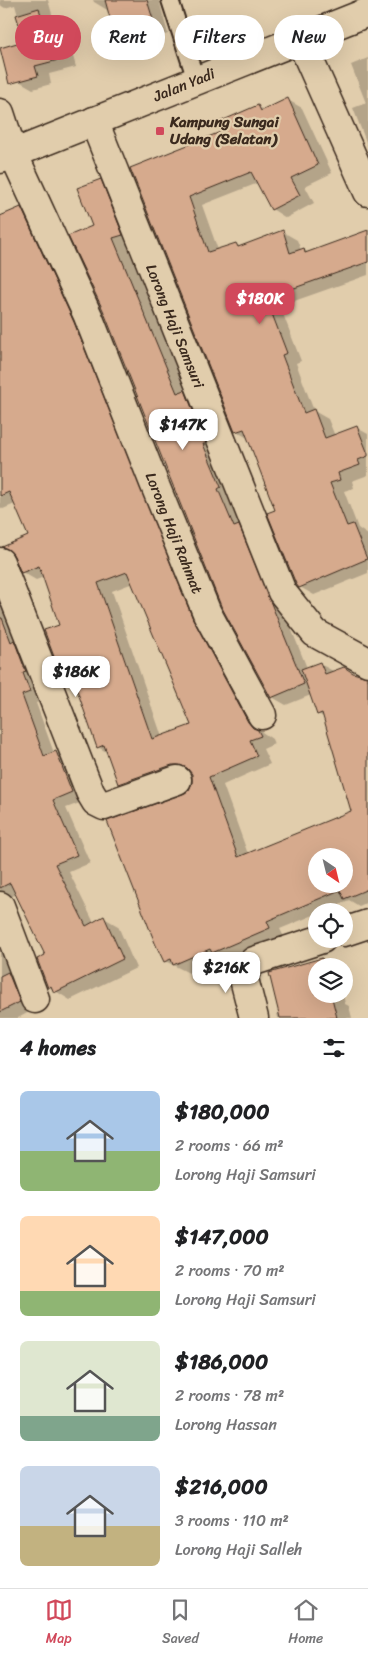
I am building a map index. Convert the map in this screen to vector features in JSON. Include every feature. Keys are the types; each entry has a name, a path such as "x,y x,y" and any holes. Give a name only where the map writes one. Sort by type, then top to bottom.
{"street":[{"name":"Jalan Yadi","path":"344,21 368,12"},
{"name":"Jalan Yadi","path":"6,156 274,48"},
{"path":"310,60 368,192"},
{"name":"Lorong Haji Rahmat","path":"0,113 6,156 88,316 207,613 262,716"},
{"name":"Lorong Haji Samsuri","path":"94,121 282,592 315,633 368,662"},
{"path":"0,562 90,792 96,802 104,806 177,780"},
{"path":"0,906 35,999"},
{"path":"353,929 368,924"},
{"path":"254,1018 244,979 246,969 254,961 308,944"}],"lane":[{"path":"170,0 196,80"}],"building":[{"path":"105,0 147,0 152,15 109,15"},
{"path":"39,8 41,15 16,15"},
{"path":"15,44 15,60 58,60 35,66 38,76 9,84 0,48"},
{"path":"288,98 318,165 291,178 300,195 271,210 251,172 189,197 208,252 236,243 238,247 283,230 290,253 304,248 305,253 368,230 368,262 266,298 287,353 282,355 304,413 314,409 325,438 357,426 368,454 368,456 358,460 360,465 338,473 340,480 330,483 347,526 353,524 367,559 299,588 267,513 275,510 244,429 235,432 130,168 223,131 219,122 258,105 261,111"},
{"path":"101,179 123,235 113,238 177,393 185,390 206,444 203,444 221,487 218,489 234,527 239,525 304,684 271,698 221,606 103,310 68,236 92,226 77,188"},
{"path":"21,207 74,322 193,619 248,722 253,728 258,730 261,736 250,740 257,756 209,777 238,857 351,811 322,713 317,715 301,669 320,662 325,674 344,667 353,673 367,677 368,681 368,889 344,899 341,893 353,893 353,848 308,848 308,893 333,893 267,921 270,928 212,953 210,949 173,965 171,959 164,962 107,821 183,794 189,790 192,783 192,774 187,768 180,765 172,765 118,784 104,745 97,748 66,658 56,662 44,630 59,625 39,566 21,573 14,556 9,550 2,547 28,536 9,492 0,496 0,216","holes":["127,572 191,725 152,739 98,583"]},
{"path":"0,618 2,618 11,642 14,640 26,672 23,673 30,692 22,695 44,756 56,751 72,792 53,800 77,855 55,864 86,926 104,916 123,959 54,993 51,986 48,988 37,959 45,955 10,883 0,888"},
{"path":"308,962 308,1003 333,1003 337,1018 280,1018 269,973"},
{"path":"8,972 20,1002 0,1012 0,976"}],"place":[{"name":"Kampung Sungai Udang (Selatan)","path":"160,131"}]}
